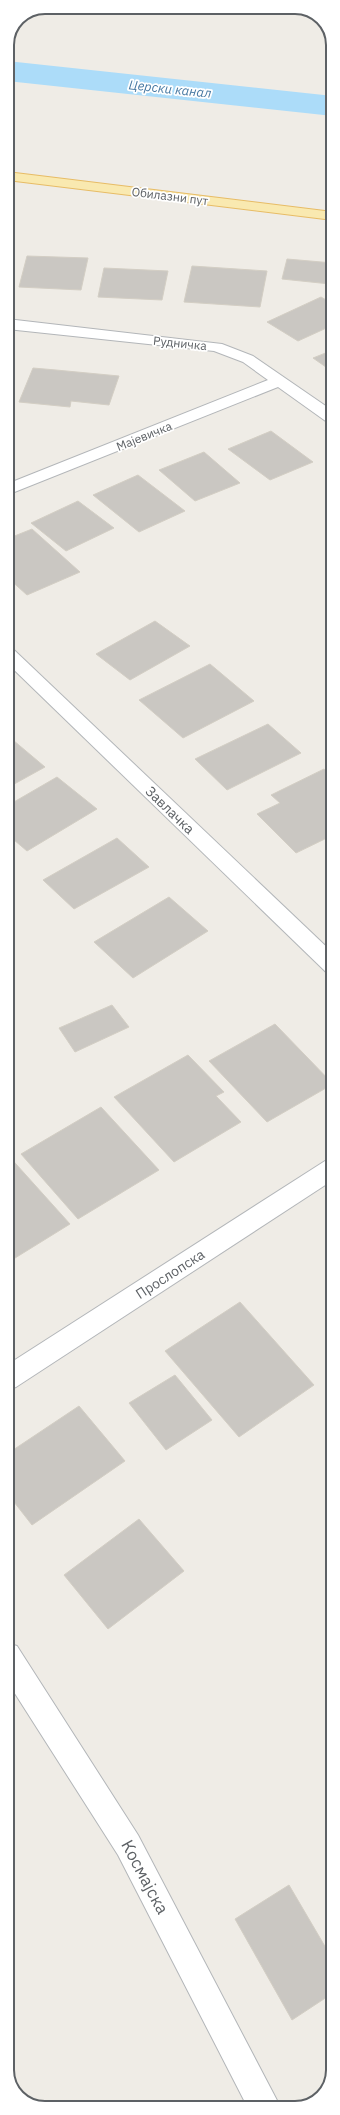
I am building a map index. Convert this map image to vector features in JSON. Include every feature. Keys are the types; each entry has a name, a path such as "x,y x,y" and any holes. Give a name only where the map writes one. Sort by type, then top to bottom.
{"main road":[{"name":"Обилазни пут","path":"14,177 326,215"}],"street":[{"name":"Рудничка","path":"14,325 217,347 248,359 326,414"},
{"name":"Мајевичка","path":"14,487 280,381"},
{"name":"Завлачка","path":"14,660 326,959"},
{"name":"Прослопска","path":"14,1374 326,1173"},
{"name":"Космајска","path":"14,1667 128,1845 261,2101"}],"building":[{"path":"27,256 88,258 81,290 19,287"},
{"path":"287,259 326,262 326,284 282,279"},
{"path":"192,266 267,271 260,307 184,302"},
{"path":"104,268 168,271 162,300 98,297"},
{"path":"321,297 326,300 326,328 298,341 267,322"},
{"path":"326,353 326,367 313,358"},
{"path":"33,368 119,376 109,405 71,401 70,407 19,402"},
{"path":"271,431 313,462 270,480 228,449"},
{"path":"204,452 240,483 195,501 159,470"},
{"path":"138,475 185,511 139,532 93,495"},
{"path":"78,501 114,528 66,551 31,523"},
{"path":"32,529 80,572 27,595 14,583 14,536"},
{"path":"155,621 190,646 130,680 96,654"},
{"path":"210,664 254,701 183,738 139,700"},
{"path":"268,724 301,753 227,790 195,759"},
{"path":"14,741 45,767 14,784"},
{"path":"324,769 326,771 326,838 296,853 257,814 280,803 271,795"},
{"path":"57,777 97,809 27,851 14,840 14,802"},
{"path":"117,838 149,867 74,909 43,880"},
{"path":"169,897 208,931 133,978 94,942"},
{"path":"112,1005 129,1027 75,1052 59,1028"},
{"path":"275,1024 326,1077 326,1088 267,1122 209,1061"},
{"path":"188,1055 224,1092 216,1096 241,1122 174,1162 114,1097"},
{"path":"101,1107 159,1170 78,1219 21,1154"},
{"path":"14,1162 70,1224 14,1259"},
{"path":"240,1302 314,1385 239,1437 165,1351"},
{"path":"175,1375 212,1420 166,1450 129,1403"},
{"path":"79,1406 125,1461 32,1525 14,1502 14,1449"},
{"path":"139,1519 184,1571 108,1629 64,1575"},
{"path":"289,1885 326,1948 326,1998 292,2020 235,1919"}],"waterway":[{"name":"Церски канал","path":"14,72 326,105"}]}
